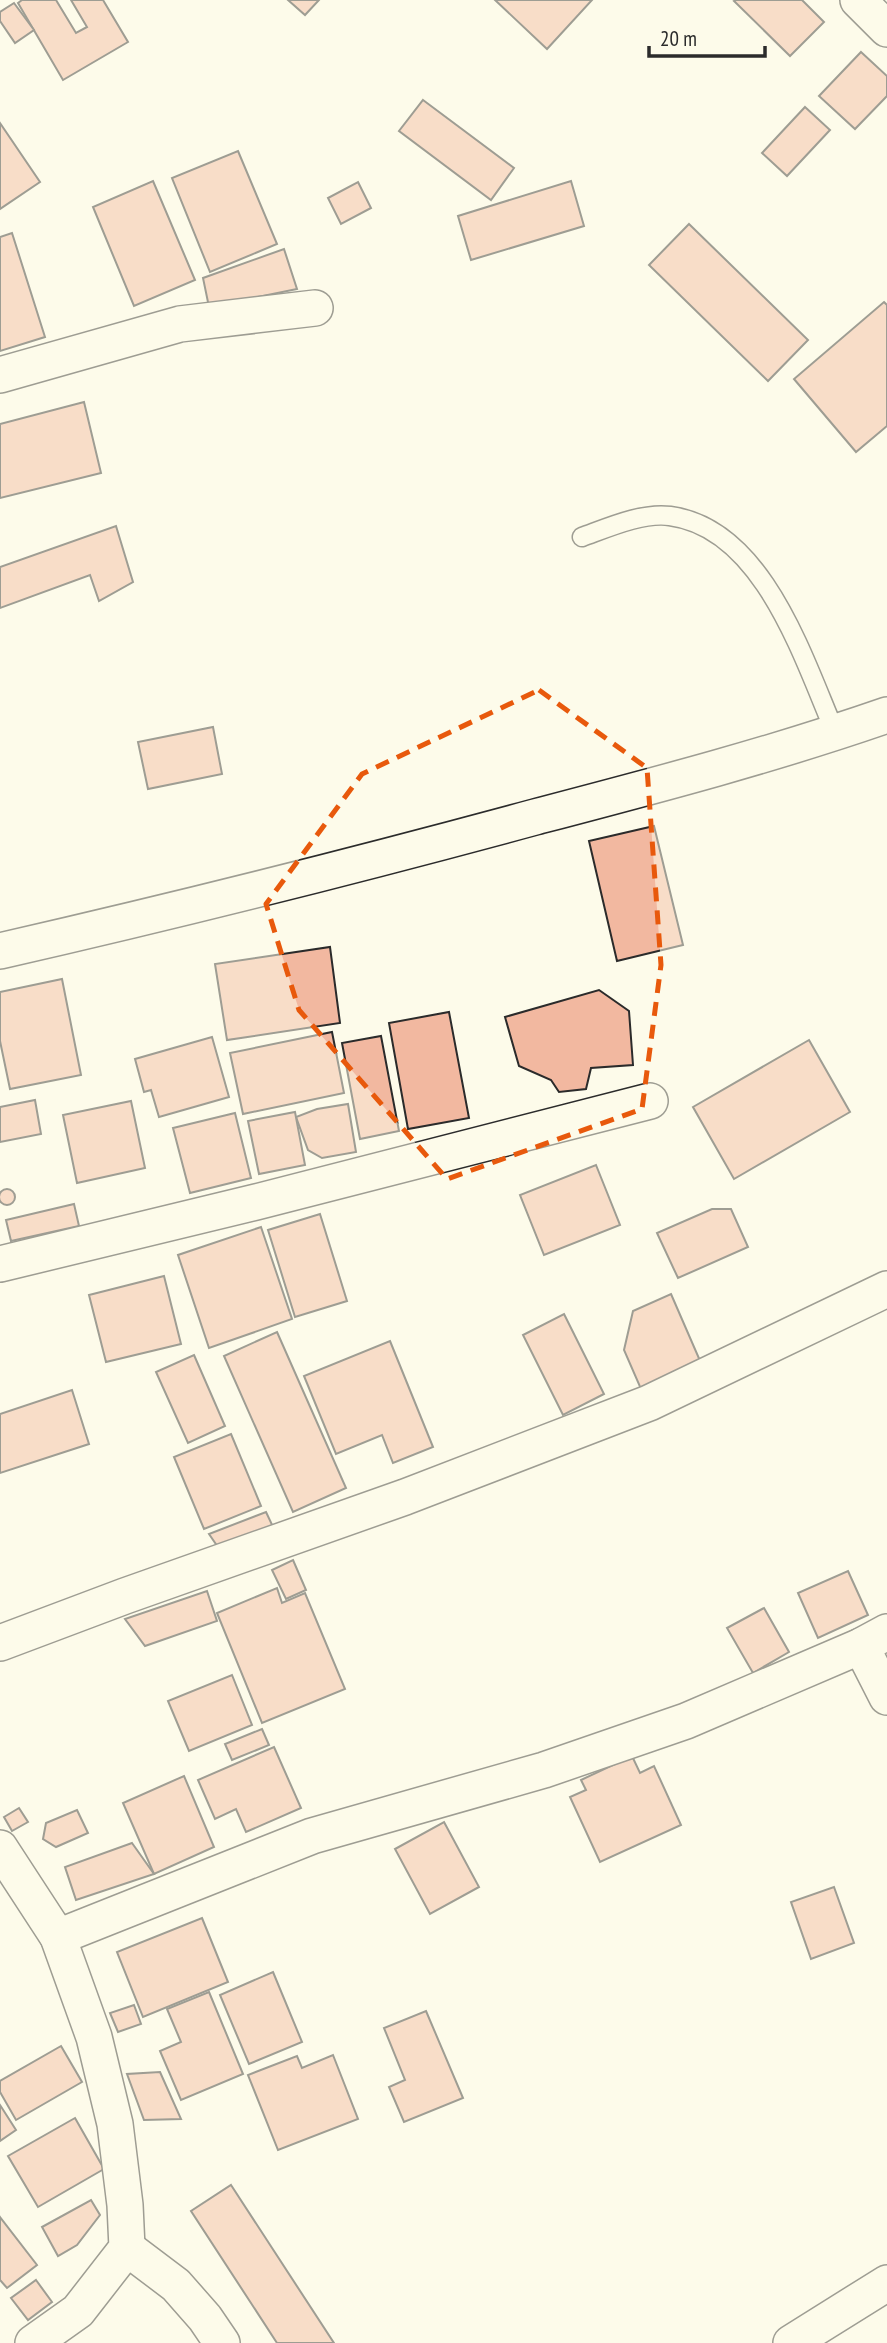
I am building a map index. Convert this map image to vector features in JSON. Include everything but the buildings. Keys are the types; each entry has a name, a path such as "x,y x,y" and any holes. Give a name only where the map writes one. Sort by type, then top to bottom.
{"street":[{"path":"858,0 887,29"},
{"path":"0,374 180,324 315,308"},
{"path":"0,951 255,890 653,786 887,715"},
{"path":"0,1264 256,1202 650,1101"},
{"path":"0,1643 405,1497 649,1403 887,1289"},
{"path":"58,1937 312,1836 544,1770 685,1721 874,1639 887,1697"},
{"path":"0,1848 58,1937 94,2037 115,2124 125,2205 127,2248 78,2311 33,2343"},
{"path":"127,2248 176,2285 205,2318 222,2343"},
{"path":"791,2343 887,2283"}],"lane":[{"path":"582,537 628,520 669,516 709,528 752,564 782,610 835,732"}],"highlighted area":[{"path":"539,690 647,768 661,965 642,1109 447,1179 299,1010 266,904 362,774"}]}
